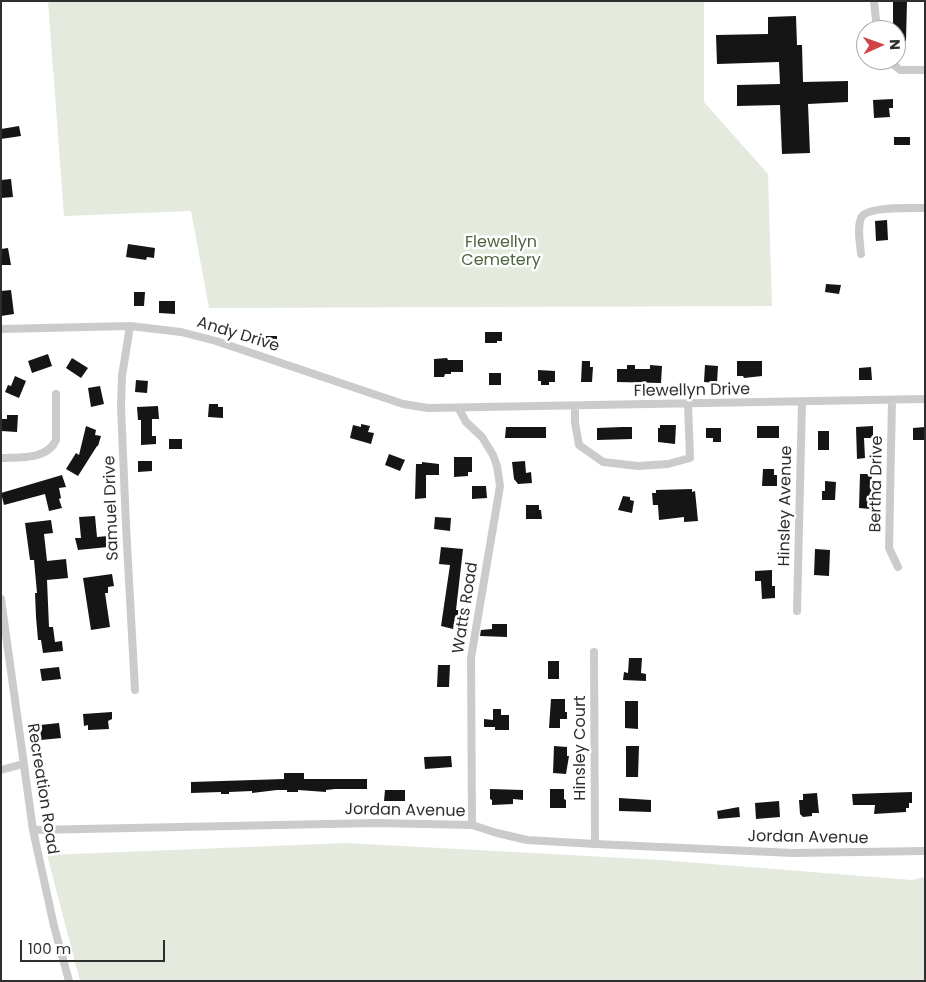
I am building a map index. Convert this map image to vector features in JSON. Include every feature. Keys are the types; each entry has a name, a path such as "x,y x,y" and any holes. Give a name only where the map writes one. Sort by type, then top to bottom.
{"street":[{"path":"874,1 875,20"},
{"path":"906,70 925,70"},
{"path":"861,254 860,219 863,214 868,211 881,209 925,208"},
{"name":"Andy Drive","path":"1,329 130,326 181,332 216,341 403,404 428,408 459,409"},
{"name":"Samuel Drive","path":"130,326 122,376 121,406 135,690"},
{"path":"1,458 42,455 53,447 56,440 56,394"},
{"name":"Flewellyn Drive","path":"459,409 925,399"},
{"name":"Bertha Drive","path":"892,400 889,548 898,566"},
{"name":"Hinsley Avenue","path":"797,611 802,402"},
{"path":"575,406 575,422 580,445 603,462 638,466 668,464 690,458 688,404"},
{"name":"Watts Road","path":"459,409 466,422 482,437 493,455 500,486 471,658 472,825"},
{"name":"Recreation Road","path":"1,599 33,830 52,917 69,981"},
{"name":"Hinsley Court","path":"594,652 595,844"},
{"path":"1,770 23,764"},
{"name":"Jordan Avenue","path":"33,830 377,823 472,825 527,840 595,844 792,853 925,851"}],"green space":[{"name":"Flewellyn Cemetery","path":"48,1 704,1 704,102 768,174 772,306 209,308 191,211 64,216"},
{"path":"347,843 661,860 912,880 925,877 925,981 80,981 47,855"}],"building":[{"path":"893,1 907,1 906,41 906,20 893,20"},
{"path":"796,16 797,45 802,45 803,82 848,81 848,102 808,104 810,153 782,154 780,105 737,106 737,85 780,84 779,62 717,64 716,35 768,34 768,17"},
{"path":"893,99 893,108 889,108 890,117 874,118 873,100"},
{"path":"19,126 21,136 1,139 1,129"},
{"path":"894,137 910,137 910,145 894,145"},
{"path":"11,179 13,197 1,198 1,180"},
{"path":"887,220 888,240 876,241 875,221"},
{"path":"128,244 155,248 154,258 147,257 146,260 126,257"},
{"path":"8,248 11,265 1,265 1,249"},
{"path":"826,284 841,285 839,294 825,292"},
{"path":"11,290 14,314 1,316 1,291"},
{"path":"134,292 145,292 144,306 134,306"},
{"path":"159,301 175,301 175,314 159,313"},
{"path":"485,332 502,332 502,341 485,343"},
{"path":"263,336 277,336 277,348 263,348"},
{"path":"48,354 52,366 32,373 28,361"},
{"path":"72,358 88,368 81,378 66,368"},
{"path":"447,358 448,360 463,360 463,372 451,372 451,374 445,374 444,377 434,377 434,359"},
{"path":"582,361 590,361 590,367 593,367 592,382 581,382"},
{"path":"737,361 762,361 762,376 744,378 743,376 737,376"},
{"path":"627,365 635,365 635,369 650,369 650,365 662,366 661,383 617,382 617,369 627,369"},
{"path":"705,365 718,366 717,383 704,382"},
{"path":"871,367 872,380 859,380 859,368"},
{"path":"538,370 555,371 555,382 549,382 549,385 541,385 541,381 538,381"},
{"path":"489,373 501,373 501,385 489,385"},
{"path":"15,376 26,381 19,398 5,392 8,385 11,386"},
{"path":"136,380 148,381 147,393 135,392"},
{"path":"100,386 104,404 91,407 88,388"},
{"path":"209,404 218,404 218,407 223,407 223,418 208,417"},
{"path":"158,406 159,419 152,419 152,436 156,436 156,444 141,445 141,420 138,420 137,407"},
{"path":"7,415 18,415 17,432 1,431 1,419 7,419"},
{"path":"361,424 370,426 368,432 374,433 371,444 350,438 353,425 361,427"},
{"path":"660,425 676,425 675,444 658,442 658,428 660,428"},
{"path":"86,426 96,430 95,435 101,436 98,446 78,476 66,469 76,453 79,455"},
{"path":"757,426 779,426 779,438 757,438"},
{"path":"873,426 873,438 864,438 865,458 857,459 856,427"},
{"path":"506,427 546,427 546,438 505,438"},
{"path":"632,427 632,439 597,440 597,428"},
{"path":"925,427 925,440 913,440 913,428"},
{"path":"706,428 721,428 721,442 713,442 713,438 706,438"},
{"path":"818,431 829,431 829,450 818,450"},
{"path":"169,439 182,439 182,449 169,449"},
{"path":"389,454 405,460 400,471 385,465"},
{"path":"454,457 472,457 472,472 468,472 468,476 454,477"},
{"path":"138,461 152,461 152,471 138,472"},
{"path":"525,461 526,473 531,472 532,483 518,484 514,479 512,462"},
{"path":"422,462 439,464 439,475 426,475 426,498 415,499 416,464 422,464"},
{"path":"763,469 774,469 774,475 777,475 777,486 762,486"},
{"path":"860,474 872,474 871,509 859,508"},
{"path":"62,475 66,487 59,488 61,498 59,499 62,508 49,511 45,494 4,505 1,493"},
{"path":"825,481 836,482 835,500 822,500 822,491 825,491"},
{"path":"472,486 486,486 487,498 472,499"},
{"path":"692,489 692,492 695,491 698,521 684,522 684,517 659,520 658,505 653,505 652,493 656,493 656,490"},
{"path":"623,496 630,497 630,500 634,501 632,513 618,510"},
{"path":"526,505 539,505 542,519 526,519"},
{"path":"95,516 97,537 108,536 108,547 78,550 75,538 81,538 79,517"},
{"path":"435,517 451,518 450,531 434,529"},
{"path":"51,520 53,533 44,534 47,561 66,559 68,578 47,580 49,627 53,627 55,642 62,641 63,651 43,653 41,640 38,640 34,560 30,560 25,523"},
{"path":"441,547 463,549 456,610 459,610 458,618 455,618 453,629 441,626 450,565 439,564"},
{"path":"815,549 830,550 829,576 814,575"},
{"path":"772,570 772,586 775,586 775,598 762,599 761,581 755,581 755,571"},
{"path":"112,574 114,586 108,587 108,593 105,593 110,627 91,630 83,578"},
{"path":"492,624 507,624 507,637 480,636 481,630 492,629"},
{"path":"629,658 642,658 641,673 646,674 646,681 623,680 624,672 628,673"},
{"path":"548,661 559,661 559,679 548,679"},
{"path":"438,665 450,665 449,687 437,687"},
{"path":"59,667 61,679 42,681 40,669"},
{"path":"551,699 565,699 567,719 560,719 560,728 549,728"},
{"path":"625,701 638,701 638,729 625,728"},
{"path":"493,709 501,709 501,715 509,715 509,730 495,730 495,727 484,727 484,719 493,720"},
{"path":"112,712 112,719 108,721 109,729 88,730 88,725 84,726 83,714"},
{"path":"59,723 61,738 41,740 40,725"},
{"path":"554,746 567,747 567,756 569,756 566,774 553,773"},
{"path":"626,746 639,746 638,777 626,777"},
{"path":"451,756 452,767 425,769 424,757"},
{"path":"284,773 304,773 304,779 367,779 367,789 335,789 326,790 326,792 298,790 298,792 287,792 287,790 277,790 252,793 252,791 229,792 229,794 221,794 221,792 191,793 191,782 284,779"},
{"path":"490,789 523,790 523,800 513,799 513,804 492,805"},
{"path":"550,789 564,789 566,808 550,808"},
{"path":"385,790 405,790 405,801 384,801"},
{"path":"912,792 912,803 909,803 909,808 906,808 906,812 874,814 875,805 853,805 852,794"},
{"path":"817,793 819,813 812,813 812,816 803,817 800,814 799,800 803,800 803,794"},
{"path":"619,798 651,800 651,812 619,811"},
{"path":"779,801 780,817 756,819 755,803"},
{"path":"739,807 740,817 718,819 717,811"}]}
